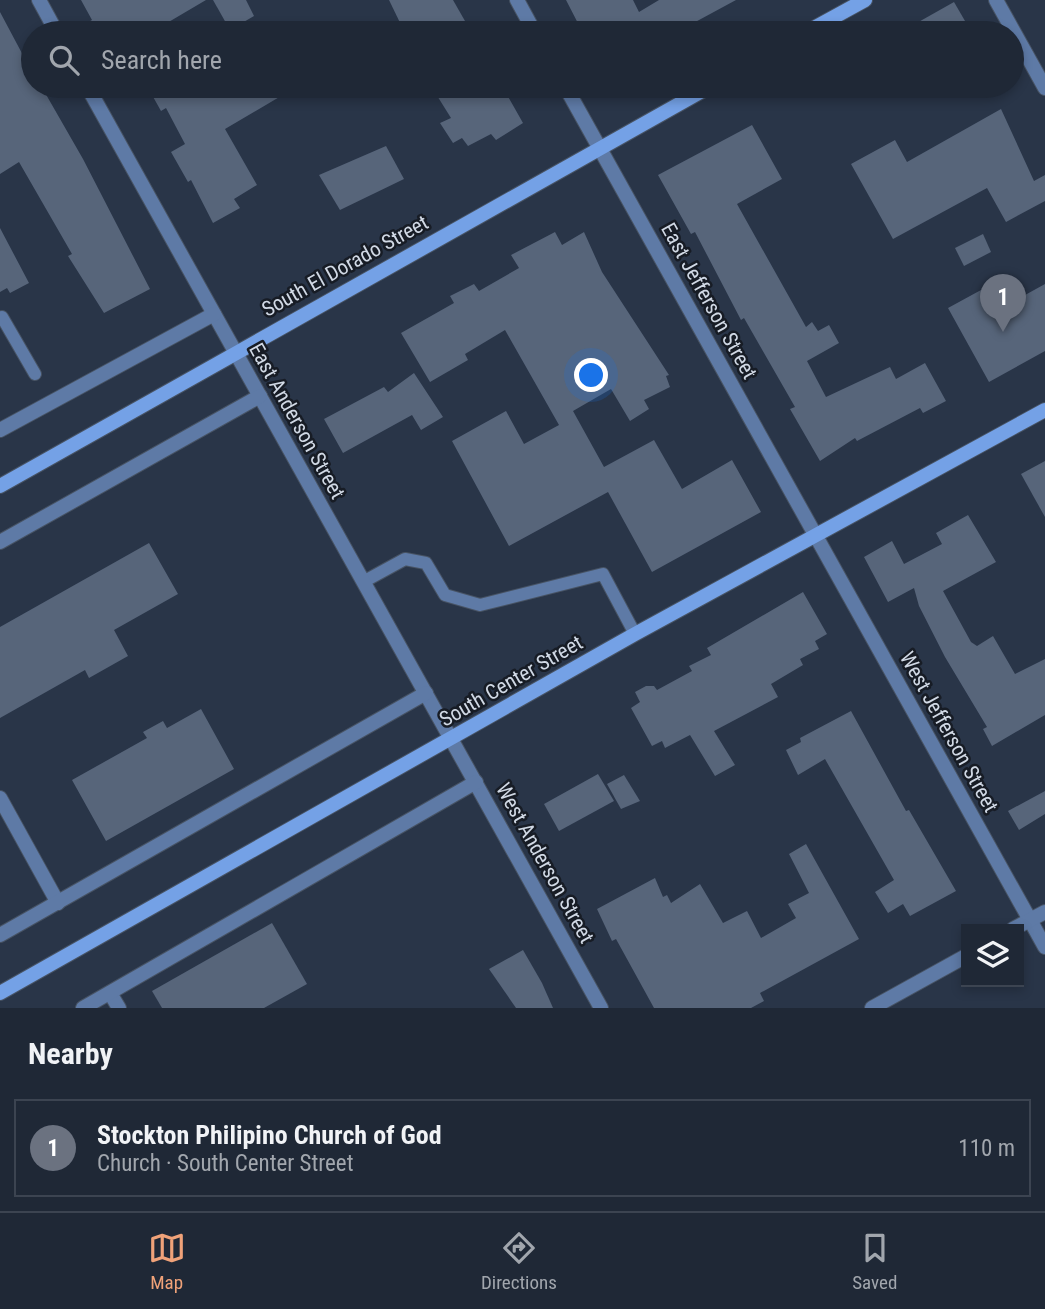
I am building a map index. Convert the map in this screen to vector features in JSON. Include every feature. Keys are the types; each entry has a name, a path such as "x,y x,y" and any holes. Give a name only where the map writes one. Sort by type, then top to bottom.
{"main road":[{"path":"827,21 865,0"},
{"name":"South El Dorado Street","path":"0,486 235,351 690,98"},
{"name":"South Center Street","path":"0,993 635,634 1045,410"}],"street":[{"path":"39,0 50,21"},
{"path":"517,0 529,21"},
{"path":"996,0 1008,21"},
{"path":"1024,50 1045,88"},
{"name":"East Anderson Street","path":"94,98 452,739"},
{"name":"East Jefferson Street","path":"572,98 816,537"},
{"path":"0,430 214,314"},
{"path":"0,542 260,396"},
{"name":"West Jefferson Street","path":"816,537 1045,947"},
{"name":"South Center Street","path":"0,935 426,693"},
{"name":"West Anderson Street","path":"452,739 601,1008"},
{"path":"83,1008 476,782"},
{"path":"0,798 58,903"},
{"path":"1022,924 1045,912"},
{"path":"873,1008 961,959"},
{"path":"110,993 118,1008"}],"lane":[{"path":"0,318 2,317 35,374"},
{"path":"363,582 405,559 426,563 445,596 480,605 603,574 635,634"}],"building":[{"path":"81,0 206,0 170,21 92,20"},
{"path":"213,0 246,0 254,16 245,21 225,21"},
{"path":"389,0 453,0 465,21 399,21"},
{"path":"566,0 633,0 639,12 659,0 736,0 697,21 577,21"},
{"path":"954,2 965,21 920,21"},
{"path":"0,12 21,51 21,98 48,98 83,159 150,289 104,313 68,256 72,254 19,162 0,174"},
{"path":"154,98 278,98 225,129 257,185 234,199 240,208 213,223 191,180 188,182 171,152 185,144 166,108 161,111"},
{"path":"438,98 509,98 523,123 496,140 491,134 468,146 462,138 453,143 440,123 451,118"},
{"path":"1001,109 1034,181 1045,175 1045,201 1006,222 987,188 893,239 851,164 895,140 907,162"},
{"path":"752,125 782,179 737,204 806,327 812,322 818,331 829,325 839,343 807,361 826,397 890,367 896,379 925,363 946,401 923,413 920,408 857,441 855,438 820,461 790,409 795,407 744,318 741,320 695,232 691,234 658,175"},
{"path":"386,146 404,179 340,210 319,175"},
{"path":"0,228 29,283 10,293 7,288 0,292"},
{"path":"555,232 562,245 584,232 602,272 669,375 666,376 670,387 644,400 649,409 630,421 611,389 573,411 604,467 654,440 682,489 732,460 761,512 652,572 608,492 509,546 452,441 506,411 524,444 559,425 505,330 465,354 468,360 430,382 401,333 454,303 450,296 474,284 479,291 519,268 511,255"},
{"path":"983,234 991,252 964,266 955,248"},
{"path":"1045,284 1045,351 989,382 948,308 981,290 994,312"},
{"path":"414,373 443,417 421,430 412,415 343,453 324,419 384,387 388,392"},
{"path":"1045,461 1045,517 1021,474"},
{"path":"968,515 996,562 943,591 971,642 977,646 993,636 1015,674 1045,659 1045,715 992,746 983,729 987,727 945,657 919,606 914,588 888,602 864,557 892,541 904,564 942,544 936,533"},
{"path":"149,543 178,594 114,630 128,656 89,678 85,670 0,718 0,627"},
{"path":"803,592 827,634 815,641 819,649 800,659 803,665 771,684 778,697 714,731 735,765 715,776 690,735 665,748 662,741 652,746 631,708 640,702 635,692 646,686 654,686 657,690 692,671 689,666 711,655 707,648"},
{"path":"201,709 234,769 106,841 72,780 147,738 143,732 163,721 167,728"},
{"path":"851,711 906,811 909,810 956,891 910,916 903,904 888,913 875,892 894,880 825,759 798,775 786,750 801,742 800,738"},
{"path":"598,774 614,801 559,831 544,804"},
{"path":"624,775 640,801 621,809 607,784"},
{"path":"1045,791 1045,814 1019,830 1008,811"},
{"path":"806,844 859,939 760,993 764,1001 751,1008 654,1008 616,939 612,941 597,909 655,878 663,897 667,895 671,903 700,884 723,923 747,911 761,938 796,918 788,904 809,893 789,854"},
{"path":"272,923 307,984 264,1008 162,1008 152,991"},
{"path":"523,950 553,1008 516,1008 489,969"}],"place":[{"name":"Stockton Philipino Church of God","path":"1003,332"}]}
